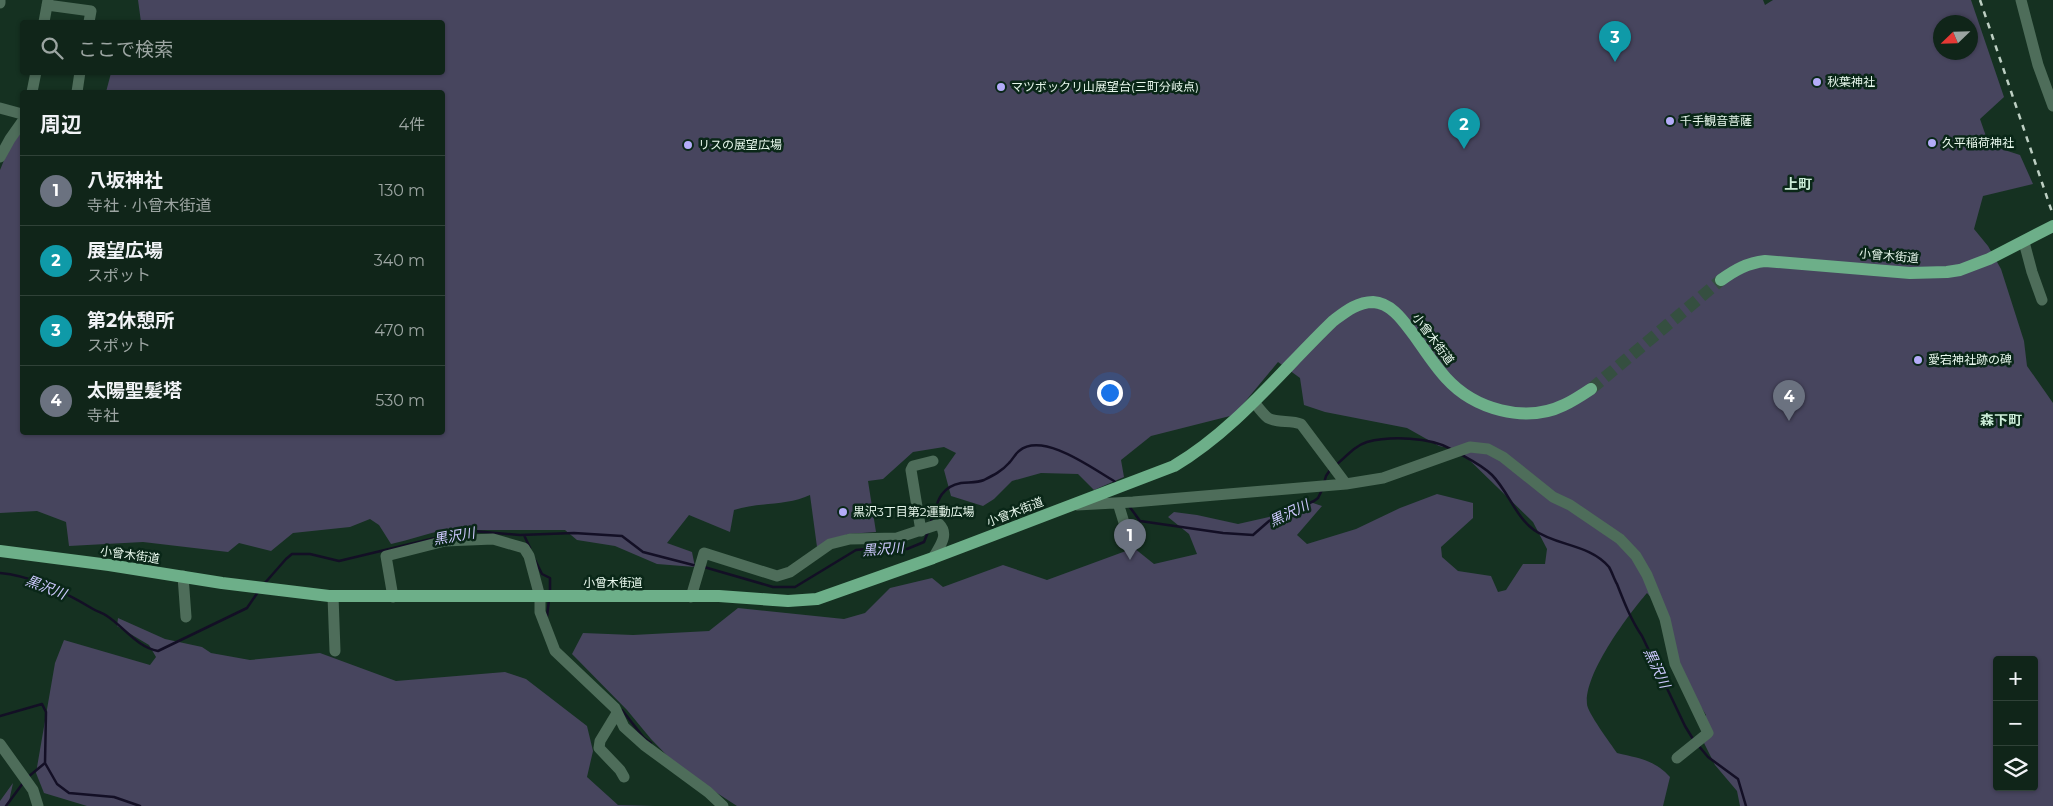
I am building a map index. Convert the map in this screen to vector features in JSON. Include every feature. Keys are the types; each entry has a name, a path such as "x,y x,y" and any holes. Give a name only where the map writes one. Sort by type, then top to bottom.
{"main road":[{"name":"小曾木街道","path":"1721,280 1737,269 1752,263 1765,261 1910,272 1947,272 1973,266 2051,227"},
{"name":"小曾木街道","path":"0,552 332,596 750,597 788,601 817,599 933,558 1174,466 1197,452 1227,428 1333,321 1362,303 1376,302 1397,314 1446,378 1463,393 1497,410 1538,412 1563,406 1591,389"}],"street":[{"path":"2021,0 2038,65 2053,106"},
{"path":"44,20 48,2 91,11 89,20"},
{"path":"32,90 35,75"},
{"path":"77,90 80,75"},
{"path":"0,108 20,113"},
{"path":"0,157 20,125"},
{"path":"2024,242 2042,300"},
{"path":"1254,402 1268,418 1292,420 1301,424 1346,484"},
{"path":"1074,505 1346,484 1382,478 1470,448 1488,450 1503,457 1553,497 1570,505 1620,539 1636,556 1647,574 1665,619 1676,664 1708,733 1677,758"},
{"path":"922,531 910,470 913,466 933,461"},
{"path":"1124,502 1129,539"},
{"path":"691,597 704,553 777,576 790,572 830,544 850,539 897,538 939,524 943,528 945,536 933,558"},
{"path":"393,597 386,556 445,541 493,539 524,548 546,597 540,612 555,651 615,708 624,727 644,745 708,792 723,806"},
{"path":"183,576 186,617"},
{"path":"332,596 335,651"},
{"path":"617,713 600,741 599,748 620,770 624,777"},
{"path":"0,744 33,790 38,806"}],"shaded area":[{"path":"138,0 1763,0 1765,5 1773,0 1971,0 1976,15 1933,15 1933,60 1978,60 1978,21 2004,97 1980,119 1989,145 2020,155 2033,184 1983,196 1974,229 1988,246 2001,269 2024,341 2027,366 2053,403 2053,806 1740,806 1737,791 1715,765 1704,743 1706,715 1672,661 1669,618 1647,593 1629,615 1600,661 1592,677 1587,704 1595,721 1617,753 1652,763 1670,777 1663,806 737,806 680,769 651,739 627,710 572,654 583,633 633,635 709,631 738,608 844,619 865,613 890,588 932,578 943,587 1003,565 1047,580 1134,548 1154,564 1197,554 1189,534 1168,517 1174,512 1238,524 1269,517 1301,499 1322,506 1297,535 1307,544 1356,529 1400,508 1437,494 1473,503 1473,518 1441,547 1442,557 1458,571 1491,576 1498,592 1506,590 1523,564 1545,564 1547,549 1533,522 1459,450 1439,446 1407,428 1325,412 1304,405 1300,378 1278,362 1234,415 1151,436 1121,460 1124,477 1094,490 1078,474 1041,473 1012,481 994,499 983,506 951,496 944,470 956,453 944,447 913,452 883,479 868,481 876,532 848,534 817,547 810,495 792,501 734,510 730,532 689,515 667,543 692,552 695,567 657,564 615,546 577,540 565,530 444,530 391,544 379,525 370,519 350,527 293,533 271,551 239,543 228,552 143,542 69,546 66,522 37,511 0,513 0,170 7,153 20,131 20,435 445,435 445,90 107,90 110,75 445,75 445,20 141,20"},
{"path":"118,618 165,639 202,647 211,653 250,660 320,653 396,681 505,672 526,679 587,726 593,751 587,777 618,805 655,806 87,806 44,793 36,773 55,663 64,640 150,665 156,657 149,645 117,626"},
{"path":"13,783 8,806 0,806 0,801"}],"waterway":[{"name":"黒沢川","path":"1336,465 1358,446 1376,440 1398,438 1421,440 1451,449"},
{"name":"黒沢川","path":"931,522 937,503 943,492 948,488 961,483 981,481 1001,471 1019,451 1029,446 1041,446 1068,454 1116,484"},
{"name":"黒沢川","path":"1460,454 1481,466 1498,481 1522,518 1534,530 1552,539 1583,549 1601,559 1609,567 1631,617 1693,739"},
{"name":"黒沢川","path":"1324,483 1330,470"},
{"name":"黒沢川","path":"1129,506 1140,521 1223,533 1253,535 1269,521 1314,501 1318,498 1323,488"},
{"name":"黒沢川","path":"448,536 473,531 520,535 574,533 622,536 643,552 697,566"},
{"name":"黒沢川","path":"704,567 773,587 795,587 856,550 877,548 907,549 924,542 928,532"},
{"path":"524,535 530,548"},
{"name":"黒沢川","path":"264,584 292,554 310,554 339,561 435,538"},
{"path":"535,560 542,574 550,578 550,592"},
{"name":"黒沢川","path":"0,573 37,581 60,591 105,615 137,641 150,649 158,651 247,608 258,592"},
{"path":"547,616 549,600"},
{"path":"0,716 42,704 46,712 45,763 28,777"},
{"path":"622,710 644,738 651,743"},
{"name":"黒沢川","path":"1698,745 1708,757 1738,779 1746,806"},
{"path":"45,763 57,784 69,793 114,797 140,806"},
{"path":"6,806 23,783"}],"tunnel":[{"path":"1591,389 1721,280"}],"railway":[{"path":"1980,0 2053,215"}],"place":[{"name":"第2休憩所","path":"1615,62"},
{"name":"秋葉神社","path":"1817,82"},
{"name":"マツボックリ山展望台(三町分岐点)","path":"1001,87"},
{"name":"千手観音菩薩","path":"1670,121"},
{"name":"久平稲荷神社","path":"1932,143"},
{"name":"リスの展望広場","path":"688,145"},
{"name":"展望広場","path":"1464,149"},
{"name":"愛宕神社跡の碑","path":"1918,360"},
{"name":"太陽聖髪塔","path":"1789,421"},
{"name":"黒沢3丁目第2運動広場","path":"843,512"},
{"name":"八坂神社","path":"1130,560"}],"district":[{"name":"上町","path":"1798,184"},
{"name":"森下町","path":"2001,420"}]}
